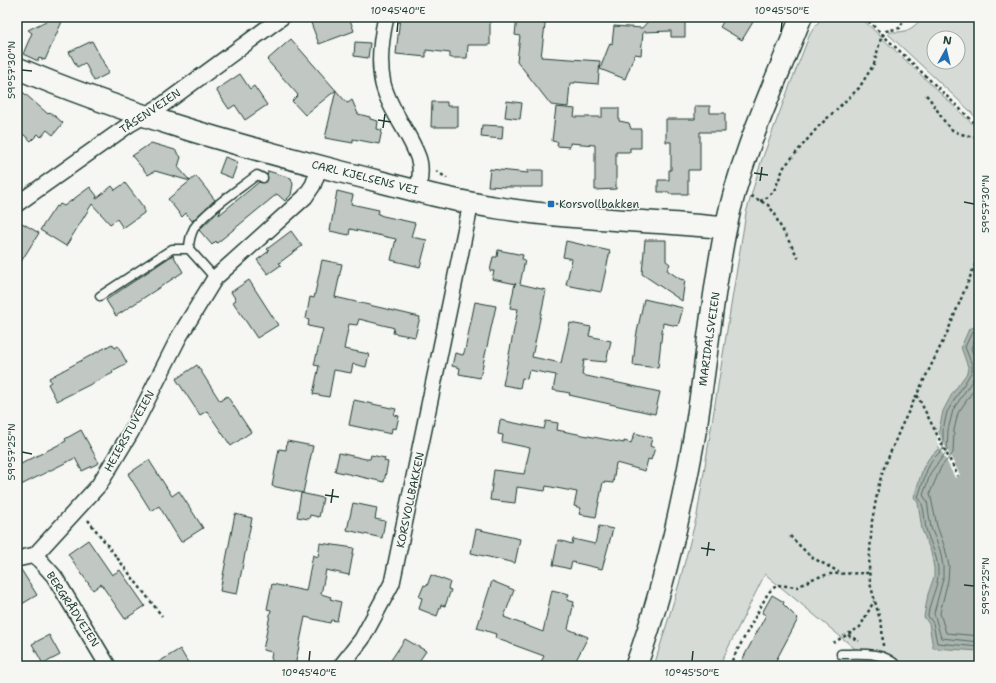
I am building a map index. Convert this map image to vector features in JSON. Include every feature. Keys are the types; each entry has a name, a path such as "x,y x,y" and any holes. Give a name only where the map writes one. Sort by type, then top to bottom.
{"main road":[{"name":"MARIDALSVEIEN","path":"636,666 669,563 678,526 697,420 726,228 741,168 801,17"},
{"name":"CARL KJELSENS VEI","path":"17,68 144,116 320,166 471,203 550,214 726,228"}],"street":[{"path":"386,17 380,44 383,84 392,109 419,157 420,177 418,190"},
{"name":"TÅSENVEIEN","path":"17,204 144,116 161,106 276,18"},
{"name":"HEIERSTUVEIEN","path":"35,555 99,485 130,432 178,337 215,278 304,197 313,185 320,166"},
{"name":"KORSVOLLBAKKEN","path":"341,666 362,639 392,583 471,203"},
{"path":"17,559 35,555"},
{"name":"BERGRÅDVEIEN","path":"35,555 54,576 95,642 108,666"}],"lane":[{"path":"189,249 192,232 198,223 257,175 263,178"},
{"path":"100,296 172,249 189,249 215,278"},
{"path":"840,654 875,655 886,658 897,666"}],"path":[{"path":"864,17 979,127"},
{"path":"799,259 775,214 768,205 760,201 765,199 774,191 784,167 818,127 859,88 874,64 883,35 889,30 900,28 905,17"},
{"path":"926,95 935,105 943,120 950,128 979,138"},
{"path":"419,157 453,182"},
{"path":"886,658 880,612 874,600 869,573 870,544 880,484 884,468 947,333 979,255"},
{"path":"917,395 958,476"},
{"path":"79,508 149,602 162,616"},
{"path":"790,536 811,557 840,573"},
{"path":"729,666 768,593 777,585 798,587 812,579 840,573 869,573"},
{"path":"833,643 860,627 874,600"},
{"path":"848,635 860,642"}],"shaded area":[{"path":"822,17 860,17 979,130 979,666 934,666 865,657 765,574 719,666 654,666 679,584 697,515 746,213 761,162 788,90 810,34"},
{"path":"923,17 979,17 979,121 926,70 966,70 966,30 926,30 926,70 888,34 892,32 902,32 915,25"}],"water":[{"path":"979,327 979,651 933,648 929,624 924,617 928,594 934,577 934,568 931,552 922,530 918,503 914,497 923,468 929,458 939,448 939,430 943,411 952,394 967,373 968,367 961,347 969,329"}],"pier":[{"path":"937,430 960,475 955,478 937,442"}],"building":[{"path":"54,17 64,17 45,60 39,58 38,61 23,54 32,33 28,30"},
{"path":"324,17 349,17 354,31 319,44 311,23"},
{"path":"400,17 490,20 490,45 468,45 467,58 450,58 450,53 426,50 426,57 396,54"},
{"path":"517,17 546,17 541,57 600,61 598,84 570,83 568,107 551,105 517,61 520,36 515,35"},
{"path":"652,17 685,17 685,37 671,37 671,31 643,32 641,55 635,54 625,79 600,69 610,43 612,44 614,26 642,28"},
{"path":"726,17 756,17 742,40 720,27"},
{"path":"291,39 336,90 305,115 292,101 298,95 267,60"},
{"path":"92,41 109,73 94,81 85,63 77,67 69,52"},
{"path":"355,42 370,43 368,58 354,56"},
{"path":"240,74 250,89 254,86 267,105 245,120 235,105 229,109 216,90"},
{"path":"17,87 48,114 50,112 63,123 53,135 47,130 41,137 38,134 31,141 17,129"},
{"path":"336,90 346,102 348,103 352,100 358,114 378,121 377,129 382,130 379,144 353,139 353,143 325,138"},
{"path":"507,101 522,103 520,119 505,117"},
{"path":"432,102 447,102 447,106 458,106 458,127 431,127"},
{"path":"695,106 710,106 710,113 725,113 725,132 700,132 700,170 688,170 688,194 669,194 669,192 658,192 658,180 669,180 669,170 671,170 671,142 666,142 666,119 695,119"},
{"path":"556,107 575,109 574,117 602,117 602,108 619,108 619,121 629,123 631,129 641,129 641,148 630,148 630,152 616,152 616,189 595,190 595,145 570,143 570,147 557,146 558,142 552,141"},
{"path":"482,125 503,126 502,139 481,137"},
{"path":"151,143 175,150 181,157 178,167 190,181 155,171 148,175 132,156"},
{"path":"225,157 238,162 232,178 219,173"},
{"path":"490,169 528,173 528,170 543,170 543,187 488,186"},
{"path":"268,171 291,178 293,184 291,195 285,201 277,194 217,243 216,241 212,245 199,230 221,209 219,215 259,182 266,182"},
{"path":"196,176 215,200 192,221 186,213 182,217 168,199"},
{"path":"125,183 144,208 144,213 123,228 117,219 110,224 92,204 66,246 40,230 56,206 58,207 60,204 64,206 90,187 97,196 96,199 112,186 115,190"},
{"path":"337,191 353,195 351,204 379,210 378,214 383,216 415,223 411,237 427,240 420,267 391,260 396,239 350,229 349,235 330,231"},
{"path":"22,223 39,233 17,268 17,231"},
{"path":"291,231 302,246 279,263 281,265 268,274 257,260 269,251 267,249"},
{"path":"645,240 666,240 666,261 670,264 667,270 680,279 685,280 682,301 642,274"},
{"path":"566,241 610,251 601,292 566,285 572,259 563,257"},
{"path":"498,250 523,255 522,259 525,260 520,284 546,290 532,357 561,363 570,323 591,327 589,336 611,341 606,362 584,360 582,375 660,392 655,414 569,395 570,393 553,390 556,375 529,370 527,379 522,378 520,388 503,385 518,309 510,308 515,284 492,279 494,271 490,271 493,257 497,257"},
{"path":"173,255 183,272 116,316 106,300"},
{"path":"322,260 342,264 335,297 420,317 415,337 393,333 394,328 359,319 357,325 349,324 344,349 369,354 366,367 353,364 351,373 334,370 329,397 313,394 319,366 314,365 323,329 308,326 309,320 306,319 310,297 314,298"},
{"path":"249,280 278,325 257,338 233,302 236,300 231,292"},
{"path":"644,299 683,308 678,326 663,323 658,368 633,365 636,337"},
{"path":"475,302 496,306 480,378 459,374 460,368 452,366 455,353 463,355 465,350"},
{"path":"112,344 115,348 118,346 127,363 112,371 113,373 57,401 48,384 51,382 49,378"},
{"path":"197,365 220,401 227,396 251,432 231,446 207,411 200,415 176,379"},
{"path":"354,400 396,409 394,415 399,416 396,429 392,428 391,434 349,425"},
{"path":"500,420 544,429 546,421 558,423 557,430 624,443 624,441 631,443 635,433 652,438 650,446 655,448 651,460 648,459 645,471 616,463 613,483 603,482 596,517 579,514 581,508 574,506 577,492 546,486 545,491 517,487 515,503 490,500 494,470 524,474 530,448 502,442 503,435 498,434"},
{"path":"81,430 99,463 82,471 75,458 17,487 17,466 66,441 65,439"},
{"path":"287,441 313,446 303,493 272,486 279,449 286,450"},
{"path":"339,453 366,459 370,459 371,455 385,458 384,461 388,462 384,482 335,471"},
{"path":"149,460 172,496 179,491 203,528 181,542 159,506 151,511 128,474"},
{"path":"301,493 323,498 319,517 310,515 309,519 297,517"},
{"path":"353,503 377,508 375,519 385,521 382,538 347,530"},
{"path":"235,514 252,518 237,594 220,591"},
{"path":"599,526 613,529 602,569 572,562 570,569 553,565 558,540 572,544 573,539 595,544"},
{"path":"476,529 520,539 515,563 471,553"},
{"path":"88,540 112,575 120,570 145,606 125,619 101,584 93,590 68,554"},
{"path":"320,543 354,548 349,575 326,570 321,594 331,597 330,599 341,602 337,621 331,620 330,623 305,617 295,666 282,664 275,666 271,658 272,652 263,650 271,610 267,609 272,584 306,591 313,555 318,557"},
{"path":"17,568 20,568 37,595 17,607"},
{"path":"431,575 450,582 448,589 451,590 445,606 441,605 437,616 419,609 422,598 419,597 424,585 427,586"},
{"path":"492,581 514,590 504,617 543,632 552,590 569,594 567,600 574,602 568,629 588,637 573,666 539,666 544,656 495,638 496,634 477,628"},
{"path":"772,595 784,602 783,604 798,619 773,666 739,666 766,615 762,613"},
{"path":"49,635 60,655 43,664 32,644"},
{"path":"405,639 426,651 416,666 400,666 391,660"},
{"path":"180,649 190,666 152,666"}],"place":[{"name":"Korsvollbakken","path":"551,204"}]}
